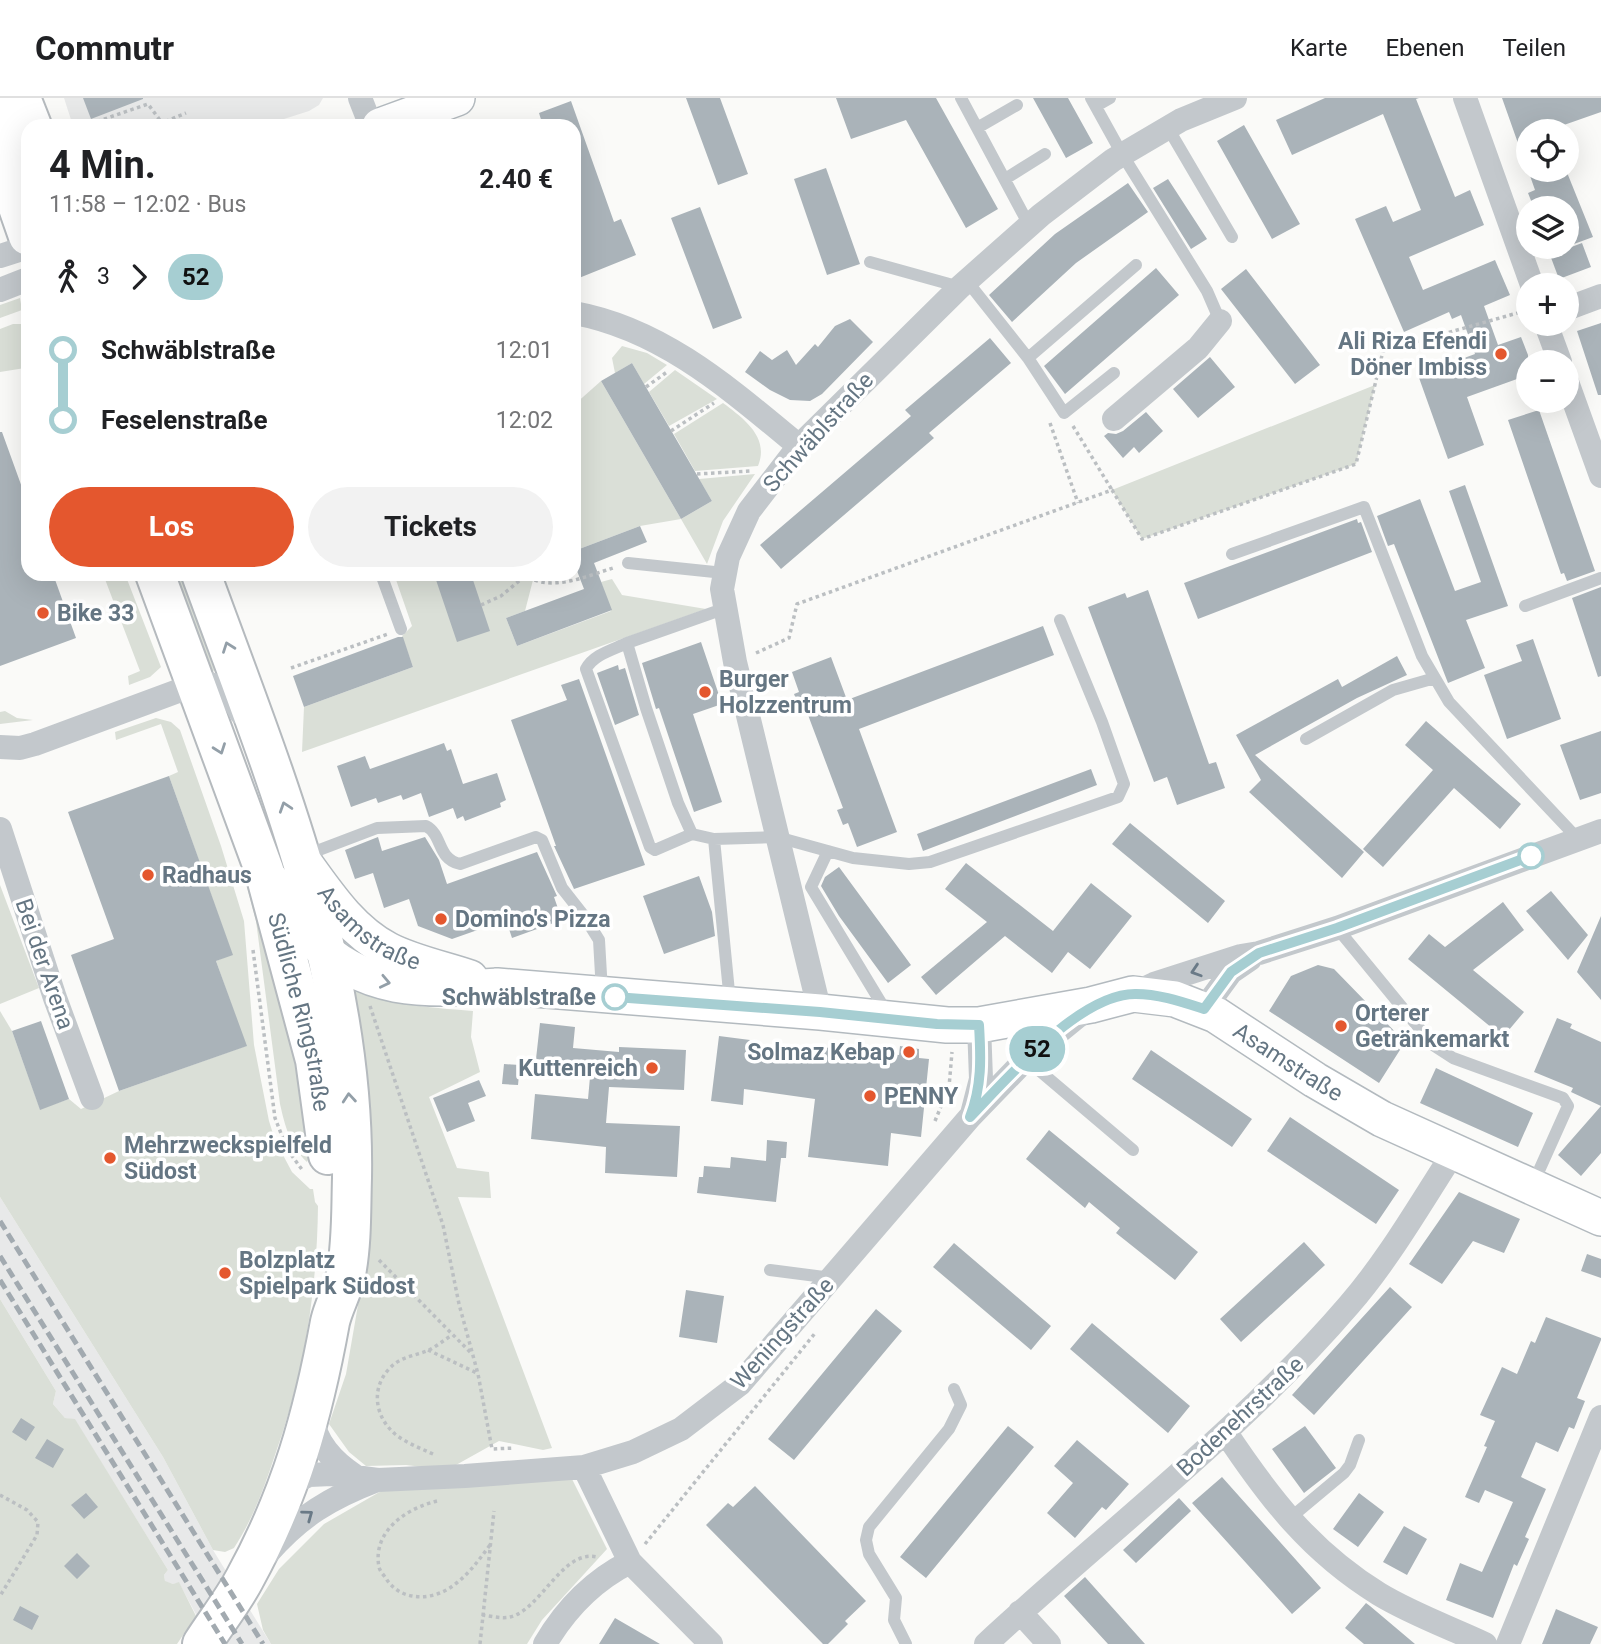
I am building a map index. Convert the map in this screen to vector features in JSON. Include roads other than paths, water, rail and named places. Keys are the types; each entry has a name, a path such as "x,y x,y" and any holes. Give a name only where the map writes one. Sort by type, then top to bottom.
{"main road":[{"path":"21,98 29,119"},
{"path":"0,156 19,248"},
{"name":"Südliche Ringstraße","path":"158,581 264,870 315,1060 326,1126 330,1196 328,1269 333,1310"},
{"name":"Südliche Ringstraße","path":"202,1644 244,1581 289,1484 311,1415 333,1310 346,1275 352,1154 342,1036 326,951 301,857 268,757 204,581"}],"street":[{"path":"3,98 21,146"},
{"path":"360,98 368,119"},
{"path":"399,119 457,98"},
{"name":"Schwäblstraße","path":"820,1012 735,662 722,589 727,557 748,511 799,446 963,284 1029,225 1122,154 1168,128 1235,98"},
{"path":"1465,98 1528,273"},
{"path":"0,290 21,282"},
{"path":"1579,304 1601,296"},
{"path":"581,314 599,317 654,340 713,376 799,446"},
{"path":"1114,419 1198,348 1220,321"},
{"path":"1578,413 1601,476"},
{"path":"1,754 197,684"},
{"name":"Südliche Ringstraße","path":"197,684 210,684 227,689 237,703 249,735 268,757"},
{"name":"Bei der Arena","path":"0,829 55,998 93,1098"},
{"path":"1133,994 1154,984 1228,960 1337,928 1590,835"},
{"name":"Asamstraße","path":"301,857 336,907 363,934 399,955 497,986"},
{"name":"Asamstraße","path":"264,870 309,936 349,969 377,981 422,988 497,986 937,1024 979,1025 1091,1005 1133,994 1175,999 1204,1009 1314,1080 1382,1119 1601,1218"},
{"path":"1204,1009 1231,972 1259,953"},
{"name":"Weningstraße","path":"289,1484 309,1475 332,1474 367,1478 465,1476 584,1467 633,1451 681,1429 740,1384 970,1117 1028,1057 1091,1005"},
{"path":"970,1117 981,1079 979,1025"},
{"name":"Bodenehrstraße","path":"986,1644 1226,1433 1311,1349 1352,1302 1392,1247 1454,1152"},
{"path":"311,1415 314,1432 321,1445 337,1463 367,1478"},
{"path":"1508,1644 1601,1417"},
{"path":"1226,1433 1263,1487 1326,1557 1382,1596 1485,1644"},
{"path":"584,1467 623,1565 711,1644"},
{"name":"Weningstraße","path":"244,1581 283,1536 304,1517 367,1478"},
{"path":"545,1644 557,1624 580,1598 623,1565"},
{"path":"1020,1612 1049,1644"}],"lane":[{"path":"961,98 1029,225"},
{"path":"1110,98 1094,102 1122,154 1207,291 1220,321"},
{"path":"977,128 1017,105"},
{"path":"1168,128 1232,237"},
{"path":"1005,179 1045,154"},
{"path":"870,262 963,284 1028,358 1064,413 1114,373"},
{"path":"1028,358 1136,265"},
{"path":"1232,554 1364,507 1422,656 1449,702 1590,835"},
{"path":"628,563 723,573"},
{"path":"1525,606 1601,578"},
{"path":"384,581 401,629"},
{"path":"726,608 626,643 589,662 586,669 650,847 655,850 692,834 714,839 777,837 880,861 909,864 930,862 1118,797 1125,784 1060,620"},
{"path":"626,643 678,803 692,834"},
{"path":"1306,738 1393,690 1435,678"},
{"path":"301,857 377,828 426,825 433,829 444,857 452,863 460,864 536,837 542,839 562,887 599,940 602,996"},
{"path":"714,839 730,1006"},
{"path":"828,851 811,887 891,1019"},
{"path":"1337,928 1433,1045 1471,1066 1563,1098 1568,1105 1532,1187"},
{"path":"1028,1057 1041,1072 1133,1150"},
{"path":"770,1270 832,1278"},
{"path":"905,1644 894,1620 896,1598 869,1554 866,1540 869,1527 949,1429 961,1405 954,1389"},
{"path":"1289,1519 1344,1473 1350,1465 1359,1440"}],"railway":[{"path":"0,1221 263,1644"},
{"path":"0,1256 242,1644"},
{"path":"0,1280 225,1644"}],"place":[{"name":"Ali Riza Efendi Döner Imbiss","path":"1501,354"},
{"name":"Bike 33","path":"43,613"},
{"name":"Burger Holzzentrum","path":"705,692"},
{"name":"Radhaus","path":"148,875"},
{"name":"Domino's Pizza","path":"441,919"},
{"name":"Schwäblstraße","path":"615,997"},
{"name":"Orterer Getränkemarkt","path":"1341,1026"},
{"name":"Solmaz Kebap","path":"909,1052"},
{"name":"Kuttenreich","path":"652,1068"},
{"name":"PENNY","path":"870,1096"},
{"name":"Mehrzweckspielfeld Südost","path":"110,1158"},
{"name":"Bolzplatz Spielpark Südost","path":"225,1273"}]}
